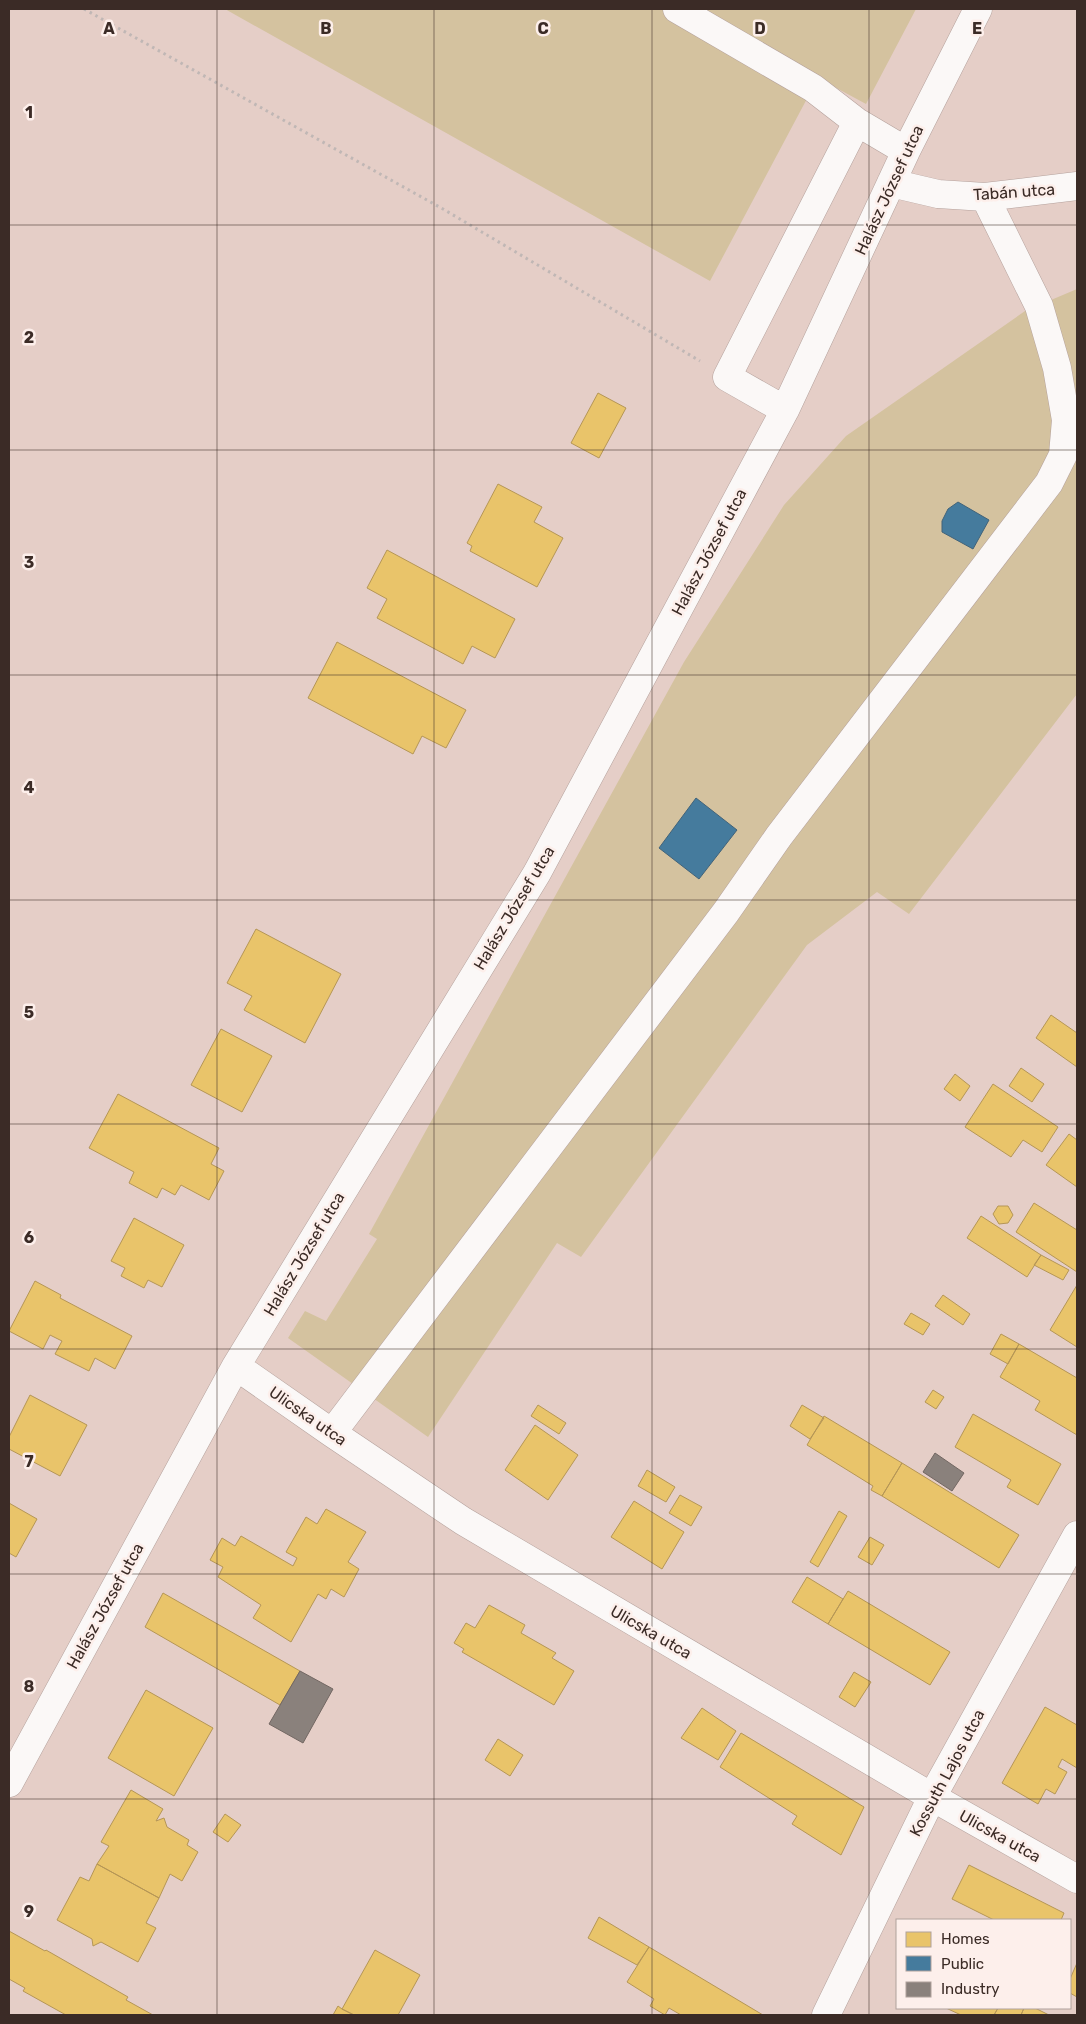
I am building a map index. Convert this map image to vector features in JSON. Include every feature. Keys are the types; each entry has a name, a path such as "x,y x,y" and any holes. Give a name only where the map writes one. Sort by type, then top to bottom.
{"street":[{"path":"677,9 812,88 857,122 906,151"},
{"name":"Halász József utca","path":"9,1783 236,1366 537,873 785,410 906,151 978,9"},
{"path":"785,410 727,377 857,122"},
{"name":"Tabán utca","path":"891,183 938,194 985,197 1077,186"},
{"path":"332,1433 726,912 779,836 1049,483 1063,455 1066,420 1057,368 1039,306 985,197"},
{"name":"Ulicska utca","path":"236,1366 462,1521 932,1797 1077,1879"},
{"name":"Kossuth Lajos utca","path":"826,2015 932,1797 1077,1535"}],"path":[{"path":"84,9 443,209 727,377"}],"shaded area":[{"path":"225,9 916,9 866,104 818,78 710,281"},
{"path":"1077,289 1077,694 909,914 877,892 807,945 581,1257 557,1243 428,1437 288,1338 305,1311 326,1321 377,1239 369,1234 684,662 784,505 846,436 1025,311"}],"building: Homes":[{"path":"598,393 626,408 599,458 571,443"},
{"path":"498,484 542,507 534,522 563,538 537,587 470,551 472,546 467,543"},
{"path":"387,550 515,619 495,658 472,646 463,664 377,618 387,599 367,588"},
{"path":"337,642 466,710 446,748 422,736 413,754 308,698"},
{"path":"256,929 341,974 305,1043 244,1010 252,996 227,983"},
{"path":"1051,1015 1077,1033 1077,1067 1036,1038"},
{"path":"221,1029 272,1056 242,1112 191,1085"},
{"path":"1021,1068 1044,1084 1032,1102 1009,1086"},
{"path":"955,1074 970,1086 960,1101 944,1089"},
{"path":"993,1084 1058,1127 1042,1152 1023,1140 1011,1157 965,1127"},
{"path":"118,1094 219,1148 211,1164 224,1171 209,1200 181,1185 175,1195 162,1188 157,1198 129,1183 134,1172 89,1148"},
{"path":"1069,1134 1077,1140 1077,1187 1046,1165"},
{"path":"1034,1203 1077,1230 1077,1272 1016,1232"},
{"path":"998,1206 1008,1206 1013,1215 1008,1223 999,1224 993,1214"},
{"path":"981,1216 1041,1255 1027,1277 967,1238"},
{"path":"134,1218 184,1245 162,1287 148,1280 144,1288 121,1276 125,1268 111,1261"},
{"path":"1041,1255 1069,1270 1063,1280 1034,1265"},
{"path":"35,1281 61,1295 60,1298 132,1336 115,1369 95,1358 89,1371 55,1354 62,1341 50,1335 43,1349 9,1331"},
{"path":"1077,1285 1077,1347 1050,1330"},
{"path":"943,1295 970,1314 963,1325 935,1306"},
{"path":"911,1313 930,1324 923,1335 904,1324"},
{"path":"1001,1334 1019,1344 1008,1364 990,1354"},
{"path":"1019,1344 1077,1378 1077,1435 1035,1410 1040,1401 1000,1377"},
{"path":"933,1390 944,1397 936,1409 925,1402"},
{"path":"30,1395 87,1425 60,1476 9,1449 9,1437"},
{"path":"538,1405 566,1423 559,1434 531,1416"},
{"path":"802,1405 824,1418 810,1439 790,1426"},
{"path":"973,1414 1061,1464 1038,1505 1007,1487 1011,1480 955,1447"},
{"path":"824,1416 902,1463 882,1496 871,1490 873,1486 807,1445"},
{"path":"535,1425 578,1455 548,1500 505,1470"},
{"path":"902,1463 1019,1535 999,1568 882,1496"},
{"path":"647,1470 675,1487 666,1502 638,1486"},
{"path":"680,1495 702,1507 691,1526 669,1513"},
{"path":"634,1501 684,1532 662,1569 611,1537"},
{"path":"9,1503 37,1519 16,1557 9,1553"},
{"path":"326,1509 366,1532 348,1562 359,1569 344,1597 331,1589 326,1599 318,1594 291,1642 253,1618 261,1605 218,1577 223,1567 210,1560 222,1538 235,1546 241,1536 293,1566 297,1558 286,1552 306,1517 317,1524"},
{"path":"839,1511 847,1516 818,1567 810,1562"},
{"path":"870,1537 884,1545 872,1565 858,1557"},
{"path":"807,1577 843,1599 828,1624 792,1602"},
{"path":"848,1591 950,1652 930,1685 828,1624"},
{"path":"163,1593 300,1671 280,1705 145,1627"},
{"path":"489,1605 525,1625 521,1633 556,1653 552,1658 574,1671 554,1705 462,1652 464,1649 454,1643 466,1623 475,1628"},
{"path":"854,1672 871,1682 855,1707 839,1697"},
{"path":"146,1690 213,1728 174,1796 108,1758"},
{"path":"1045,1707 1077,1725 1077,1768 1062,1759 1058,1767 1067,1772 1055,1794 1046,1789 1038,1804 1002,1783"},
{"path":"702,1708 736,1731 718,1760 681,1738"},
{"path":"741,1733 864,1807 841,1855 792,1824 797,1816 720,1767"},
{"path":"498,1739 523,1755 510,1776 485,1760"},
{"path":"131,1790 163,1809 156,1821 164,1818 167,1827 189,1840 187,1845 198,1852 182,1881 170,1874 159,1898 97,1864 109,1846 101,1842"},
{"path":"225,1814 241,1825 228,1842 213,1832"},
{"path":"97,1864 159,1898 146,1923 156,1928 138,1962 101,1942 93,1946 92,1939 57,1920 80,1877 89,1881"},
{"path":"969,1865 1064,1913 1061,1919 992,1919 952,1899"},
{"path":"599,1917 649,1947 637,1965 588,1938"},
{"path":"9,1931 128,1997 126,2000 153,2015 66,2015 23,1991 25,1988 9,1979"},
{"path":"649,1947 763,2015 681,2015 669,2008 665,2015 650,2006 654,1999 627,1982"},
{"path":"375,1950 420,1975 398,2015 354,2015 342,2009"},
{"path":"1077,1963 1077,1997 1071,1994 1071,1977"},
{"path":"338,2006 342,2009 354,2015 333,2015"},
{"path":"948,2009 997,2009 994,2015 961,2015"},
{"path":"997,2009 1024,2009 1021,2015 994,2015"},
{"path":"1024,2009 1037,2009 1049,2015 1021,2015"}],"building: Public":[{"path":"958,502 989,520 973,549 942,532 942,521 948,509"},
{"path":"696,798 737,830 699,879 659,848"}],"building: Industry":[{"path":"935,1453 964,1473 952,1491 923,1472"},
{"path":"300,1671 333,1689 303,1743 269,1724"}]}
